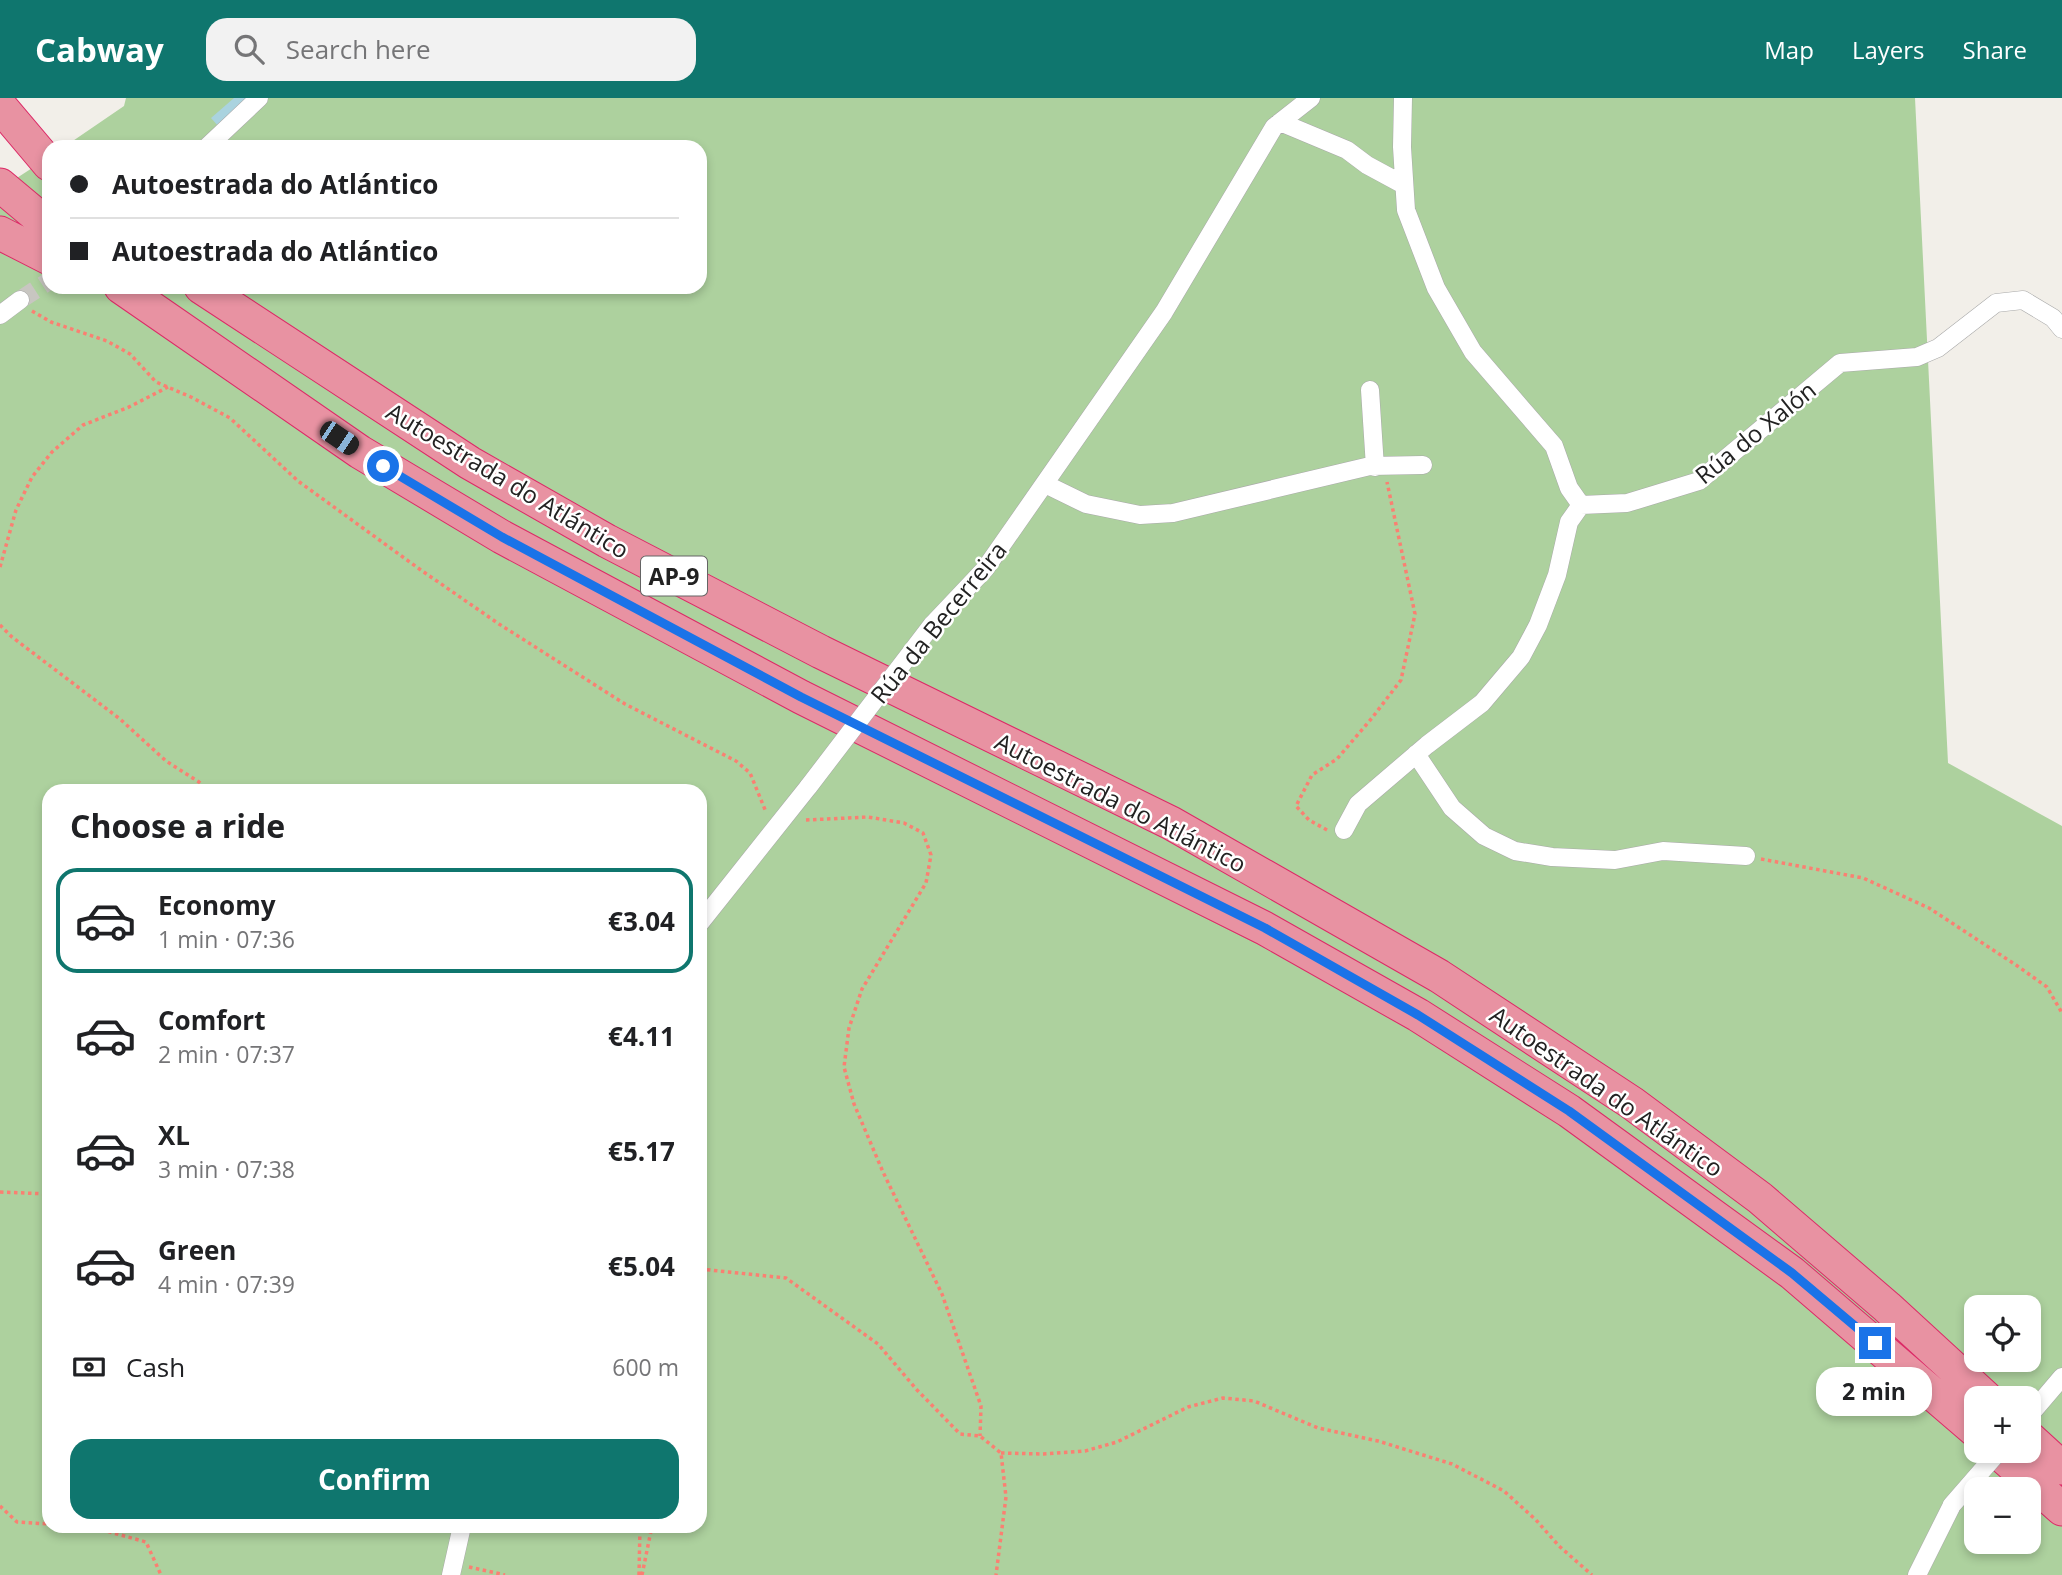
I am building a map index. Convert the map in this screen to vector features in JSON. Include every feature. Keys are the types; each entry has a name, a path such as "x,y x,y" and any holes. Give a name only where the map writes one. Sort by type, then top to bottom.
{"highway":[{"path":"0,106 42,156"},
{"path":"0,137 42,172"},
{"path":"0,186 42,220"},
{"path":"0,233 42,254"},
{"path":"116,294 173,324"},
{"name":"Autoestrada do Atlántico","path":"131,294 360,452 502,537 801,697 1265,928 1418,1015 1569,1111 1792,1273 1964,1422"},
{"name":"Autoestrada do Atlántico","path":"212,294 470,463 607,541 821,652 1171,823 1439,976 1632,1103 1760,1198 1887,1307 1973,1386"},
{"path":"2041,1449 2062,1468"},
{"path":"2011,1463 2062,1509"}],"street":[{"path":"214,140 259,98"},
{"name":"Rúa da Becerreira","path":"707,914 932,625 985,569 1164,312 1274,127 1311,98"},
{"path":"1344,830 1358,804 1482,702 1521,657 1538,625 1557,575 1569,522 1581,505 1569,488 1553,446 1473,352 1436,288 1406,210 1402,147 1404,98"},
{"path":"1280,122 1347,150 1367,165 1405,185"},
{"name":"Rúa do Xalón","path":"1581,505 1627,503 1699,481 1840,363 1917,357 1938,348 1996,303 2023,300 2053,318 2062,329"},
{"path":"0,315 19,301"},
{"path":"1370,390 1380,466"},
{"path":"1045,484 1086,504 1140,514 1173,513 1380,466 1423,465"},
{"path":"1416,754 1452,808 1484,836 1515,851 1552,858 1615,860 1663,851 1746,856"},
{"path":"2041,1402 2062,1377"},
{"path":"1917,1575 1952,1505 1988,1463"},
{"path":"453,1569 461,1533"}],"path":[{"path":"19,301 51,322 107,341 130,354 156,382 230,418 298,481 499,624 625,704 736,761 750,774 776,826 868,817 904,823 923,833 931,855 926,883 862,989 849,1028 844,1067 854,1104 900,1209 942,1294 981,1406 980,1436"},
{"path":"0,567 16,510 32,477 52,452 83,425 129,407 168,387"},
{"path":"1344,830 1331,833 1309,820 1296,806 1312,775 1337,759 1401,680 1415,614 1380,466"},
{"path":"0,625 120,719 166,761 200,784"},
{"path":"1746,856 1863,878 1929,908 2047,987 2062,1013"},
{"path":"0,1192 42,1194"},
{"path":"707,1270 786,1278 878,1344 917,1390 960,1434 980,1436 1001,1453 1085,1451 1117,1442 1188,1407 1223,1398 1254,1401 1318,1428 1378,1441 1452,1464 1504,1491 1592,1575"},
{"path":"996,1575 1006,1497 1001,1453"},
{"path":"0,1507 17,1522 42,1524"},
{"path":"113,1533 146,1542 161,1575"},
{"path":"640,1533 641,1575"},
{"path":"641,1575 650,1533"},
{"path":"453,1569 505,1575"}],"green space":[{"path":"126,98 1915,98 1948,763 2062,826 2062,1575 0,1575 0,189 42,162 42,294 707,294 707,140 74,140 124,106"}],"water":[{"path":"234,98 252,98 219,127 211,118"}],"tunnel":[{"path":"20,300 42,286"}],"route":[{"path":"383,466 502,537 801,697 1265,928 1418,1015 1569,1111 1792,1273 1875,1343"}]}
